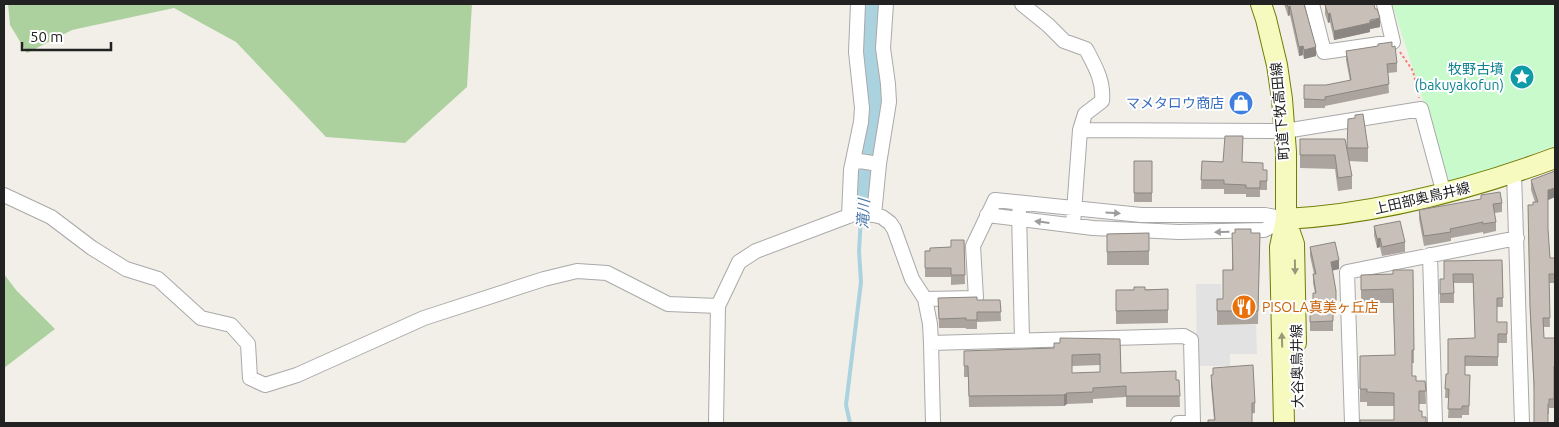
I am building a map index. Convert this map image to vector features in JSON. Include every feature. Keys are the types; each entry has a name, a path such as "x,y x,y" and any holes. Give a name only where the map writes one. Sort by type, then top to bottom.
{"street":[{"path":"853,215 848,198 862,108 856,52 858,4"},
{"path":"874,215 879,164 889,102 883,48 886,4"},
{"path":"1022,4 1048,24 1064,41 1086,49 1100,75 1103,91 1102,101 1085,114 1080,130 1073,225"},
{"name":"町道下牧高田線","path":"1261,4 1277,65 1285,131 1286,219"},
{"path":"1312,4 1324,52 1392,42 1384,4"},
{"path":"1080,130 1285,131 1421,109 1444,194"},
{"name":"上田部奥鳥井線","path":"1286,219 1344,214 1409,203 1514,173 1555,158"},
{"path":"853,160 879,164"},
{"path":"1514,173 1522,423"},
{"path":"4,195 51,217 92,248 126,269 158,279 201,318 231,325 248,344 250,378 265,385 297,375 424,318 544,279 577,271 607,273 668,304 718,306"},
{"path":"925,299 976,298 973,246 995,200 1141,215 1265,215 1286,219"},
{"path":"1019,203 1022,339"},
{"path":"716,423 718,306 739,262 756,251 853,215 874,215 882,217 890,223 894,229 912,279 925,299 930,324 933,423"},
{"path":"987,215 1146,231 1203,232 1264,230 1286,219"},
{"path":"1284,423 1280,247 1286,219"},
{"name":"大谷奥鳥井線","path":"1286,219 1294,244 1298,423"},
{"path":"1352,423 1347,272 1517,238"},
{"path":"1430,255 1435,423"},
{"path":"931,343 1184,336 1191,340 1193,423 1178,423"}],"path":[{"path":"1392,42 1413,70 1421,109"}],"green space":[{"path":"8,4 472,4 467,87 405,143 326,137 236,42 174,8 72,30 27,53 10,25"},
{"path":"1392,4 1555,4 1555,146 1450,183"},
{"path":"4,274 16,290 55,329 4,368"}],"shaded area":[{"path":"1196,284 1221,284 1222,308 1217,308 1217,325 1256,325 1257,354 1230,354 1230,366 1197,366"}],"building":[{"path":"1287,4 1304,4 1316,47 1304,50 1303,46 1299,47 1290,6 1288,7"},
{"path":"1374,4 1380,18 1370,20 1370,23 1334,31 1330,13 1328,14 1325,5"},
{"path":"1392,42 1392,47 1395,46 1397,63 1387,64 1389,84 1325,97 1325,100 1304,99 1304,85 1326,85 1351,80 1346,51"},
{"path":"1363,114 1368,148 1347,148 1348,119 1355,118 1355,115"},
{"path":"1225,136 1243,136 1242,162 1263,163 1263,170 1267,170 1267,181 1260,181 1260,188 1246,188 1246,185 1224,184 1224,180 1201,180 1202,161 1223,162"},
{"path":"1300,139 1345,139 1352,176 1338,178 1335,155 1300,155"},
{"path":"1134,161 1152,161 1152,193 1134,193"},
{"path":"1555,171 1555,188 1548,190 1548,229 1550,258 1555,258 1555,274 1549,274 1550,318 1543,318 1544,338 1555,338 1554,399 1549,399 1548,423 1534,423 1528,205 1538,202 1531,180"},
{"path":"1500,192 1502,203 1493,204 1496,222 1483,224 1483,222 1450,229 1451,232 1424,236 1419,210 1481,199 1481,195"},
{"path":"1400,221 1405,242 1382,247 1380,238 1377,239 1374,226"},
{"path":"1235,229 1251,229 1251,233 1260,233 1258,311 1217,311 1217,299 1223,299 1223,270 1233,270 1232,233 1235,233"},
{"path":"1149,233 1149,251 1107,252 1107,234"},
{"path":"951,240 964,240 965,275 951,275 951,268 925,268 925,251 930,251 930,248 951,247"},
{"path":"1335,242 1339,260 1331,262 1336,291 1336,302 1333,302 1333,321 1310,322 1310,311 1313,311 1313,293 1316,293 1313,274 1316,274 1310,247"},
{"path":"1502,260 1503,298 1497,298 1497,322 1507,322 1507,334 1498,334 1498,357 1465,356 1465,375 1470,375 1469,406 1462,406 1462,409 1448,409 1449,389 1445,389 1446,374 1448,374 1448,339 1475,338 1473,274 1453,274 1454,293 1440,294 1440,279 1444,279 1444,261"},
{"path":"1393,270 1413,270 1414,350 1412,350 1412,376 1416,376 1416,381 1425,381 1426,391 1419,391 1419,411 1422,411 1422,417 1426,417 1426,423 1360,423 1360,420 1394,420 1394,393 1367,392 1367,389 1360,389 1360,356 1395,355 1393,289 1361,290 1361,275 1393,274"},
{"path":"1134,287 1145,287 1145,290 1168,289 1168,310 1116,311 1116,290 1134,290"},
{"path":"977,297 977,300 1000,300 1001,312 977,312 977,320 966,320 966,318 939,319 938,298"},
{"path":"1060,338 1120,339 1121,373 1176,371 1176,380 1179,380 1180,396 1126,396 1126,386 1093,388 1093,392 1067,393 1064,395 969,396 968,366 964,366 964,351 1054,348 1054,343 1060,343","holes":["1100,354 1100,372 1072,373 1072,355"]},
{"path":"1253,365 1255,403 1252,403 1252,423 1208,423 1208,420 1215,420 1211,375 1213,375 1213,368"}],"waterway":[{"name":"滝川","path":"862,209 865,173 875,107 870,45 873,4"},
{"name":"滝川","path":"850,423 846,405 861,282 859,251 861,217"}],"place":[{"name":"牧野古墳 (bakuyakofun)","path":"1522,77"},
{"name":"マメタロウ商店","path":"1241,103"},
{"name":"PISOLA真美ヶ丘店","path":"1244,307"}]}
